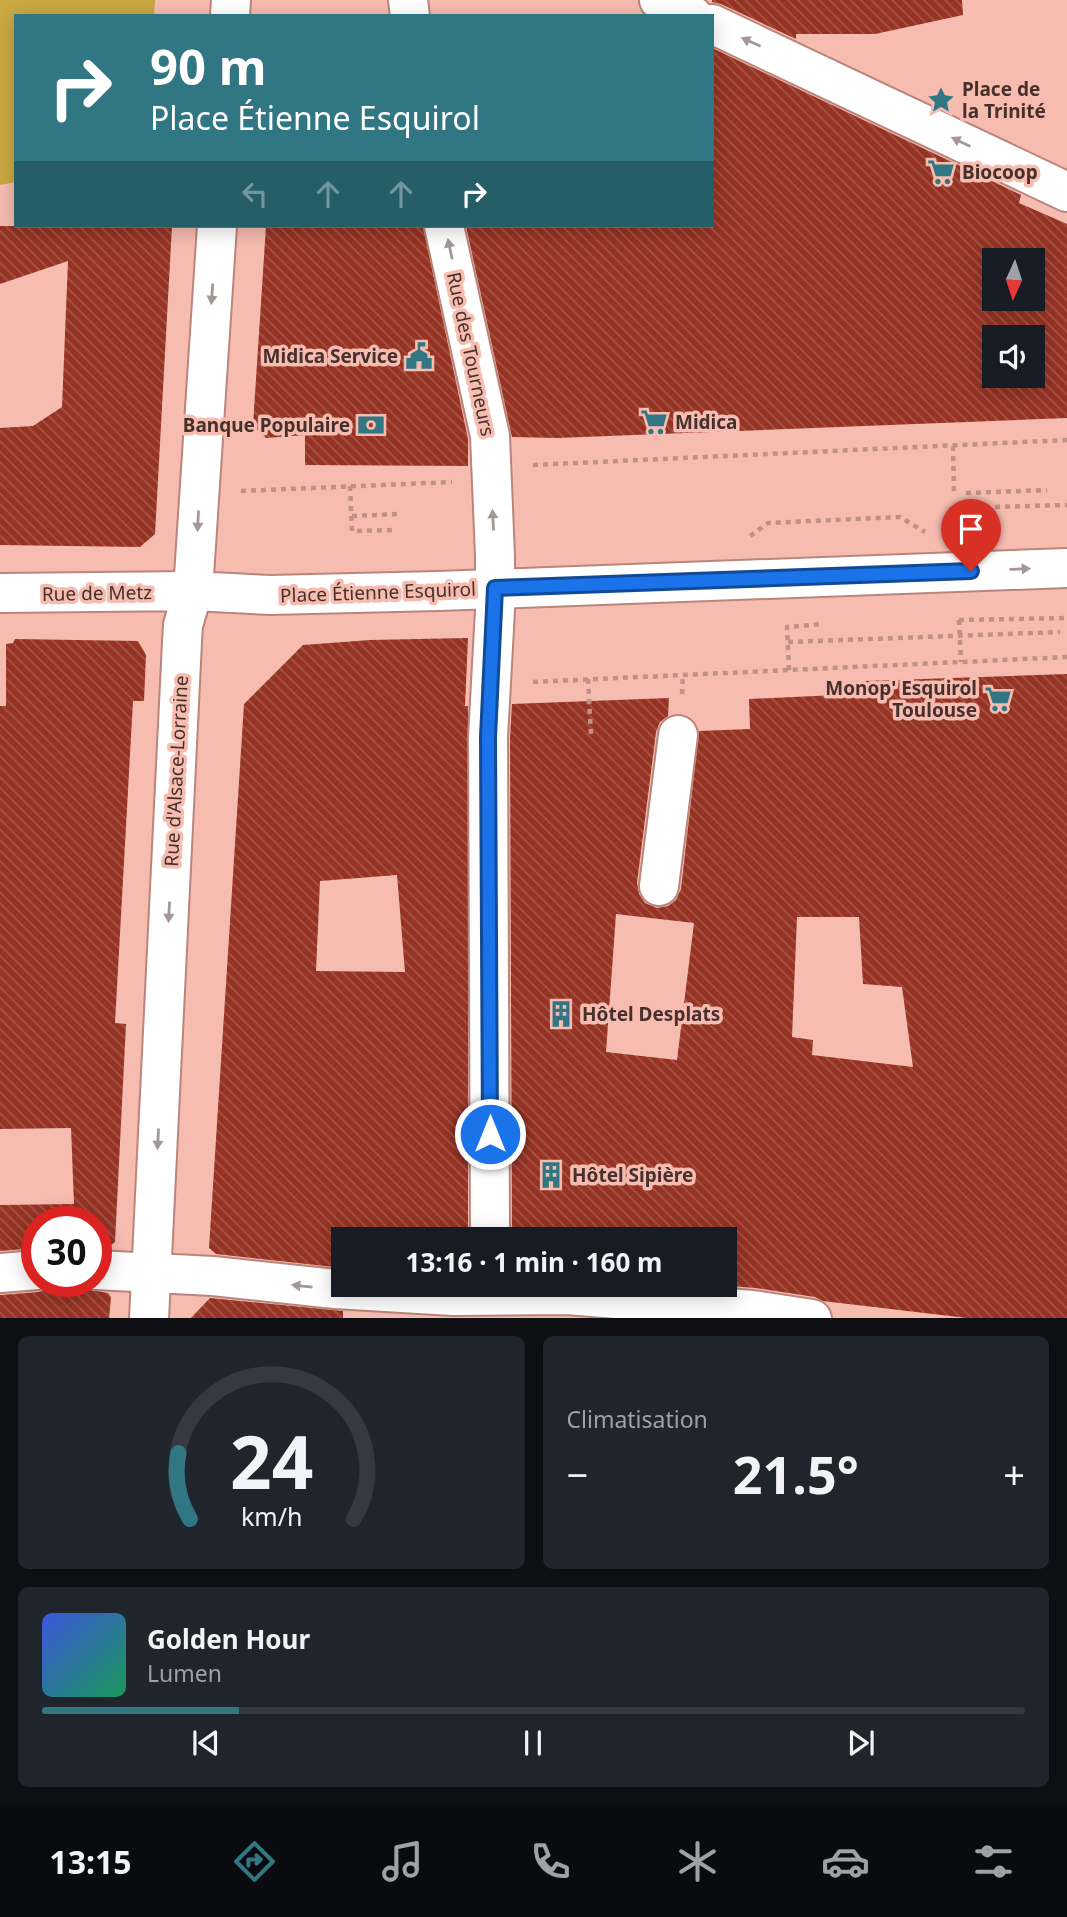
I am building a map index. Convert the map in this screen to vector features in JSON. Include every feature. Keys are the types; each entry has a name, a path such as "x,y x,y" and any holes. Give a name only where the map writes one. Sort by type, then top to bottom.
{"street":[{"path":"659,0 689,14"},
{"path":"714,25 1067,192"},
{"name":"Rue d'Alsace-Lorraine","path":"149,1318 183,625 193,591 217,228"},
{"name":"Rue des Tourneurs","path":"444,228 490,436 495,588 488,737 490,1227"},
{"name":"Place Étienne Esquirol","path":"193,591 270,595 1067,568"},
{"name":"Rue de Metz","path":"0,593 193,591"},
{"path":"659,886 678,735"},
{"path":"0,1273 21,1271"},
{"path":"112,1271 213,1276 335,1289 493,1299 568,1295 752,1310 812,1318"}],"path":[{"path":"238,491 350,486 491,473 1067,440"},
{"path":"953,446 954,493"},
{"path":"350,486 352,531 392,530"},
{"path":"966,492 1047,490"},
{"path":"955,508 1067,505"},
{"path":"352,516 398,514"},
{"path":"958,613 961,662"},
{"path":"959,620 1067,618"},
{"path":"789,670 787,627 823,624"},
{"path":"788,642 1060,632"},
{"path":"491,683 1067,657"},
{"path":"588,679 591,735"}],"shaded area":[{"path":"0,0 155,0 154,14 14,14 14,182 0,185"}],"building":[{"path":"712,0 962,0 963,15 875,34 796,34 796,39"},
{"path":"714,49 1021,195 1019,203 1067,224 1067,418 557,438 512,437 466,228 714,228"},
{"path":"0,226 172,228 155,534 140,547 0,545 0,428 33,426 62,407 68,261 0,284"},
{"path":"266,228 423,228 468,439 468,466 305,465 305,435 266,438 253,425"},
{"path":"468,638 465,706 468,706 468,1227 331,1227 331,1267 216,1254 209,1248 244,704 303,645 370,640","holes":["397,875 405,972 316,971 320,881"]},
{"path":"15,639 138,641 146,655 144,701 133,701 115,1023 126,1024 115,1242 112,1244 112,1206 21,1206 21,1249 0,1251 0,1205 74,1204 71,1128 0,1129 0,706 6,706 6,644 13,643"},
{"path":"1067,674 1067,1318 967,1318 823,1301 815,1297 737,1286 737,1227 512,1227 512,704 669,698 668,716 660,722 656,732 637,883 639,894 645,903 657,908 668,906 676,900 681,889 699,731 750,729 749,699 835,695 835,682","holes":["616,914 694,923 677,1060 606,1052","797,917 859,917 863,984 902,987 913,1067 812,1055 813,1040 792,1037"]},
{"path":"0,1295 111,1297 109,1318 0,1318"},
{"path":"210,1298 343,1311 343,1318 191,1318"}],"place":[{"name":"Place de la Trinité","path":"941,100"},
{"name":"Biocoop","path":"941,172"},
{"name":"Midica Service","path":"419,356"},
{"name":"Midica","path":"654,422"},
{"name":"Banque Populaire","path":"371,425"},
{"name":"Monop' Esquirol Toulouse","path":"998,699"},
{"name":"Hôtel Desplats","path":"561,1014"},
{"name":"Hôtel Sipière","path":"551,1175"}],"route":[{"path":"490,1134 488,737 495,588 971,571"}]}
